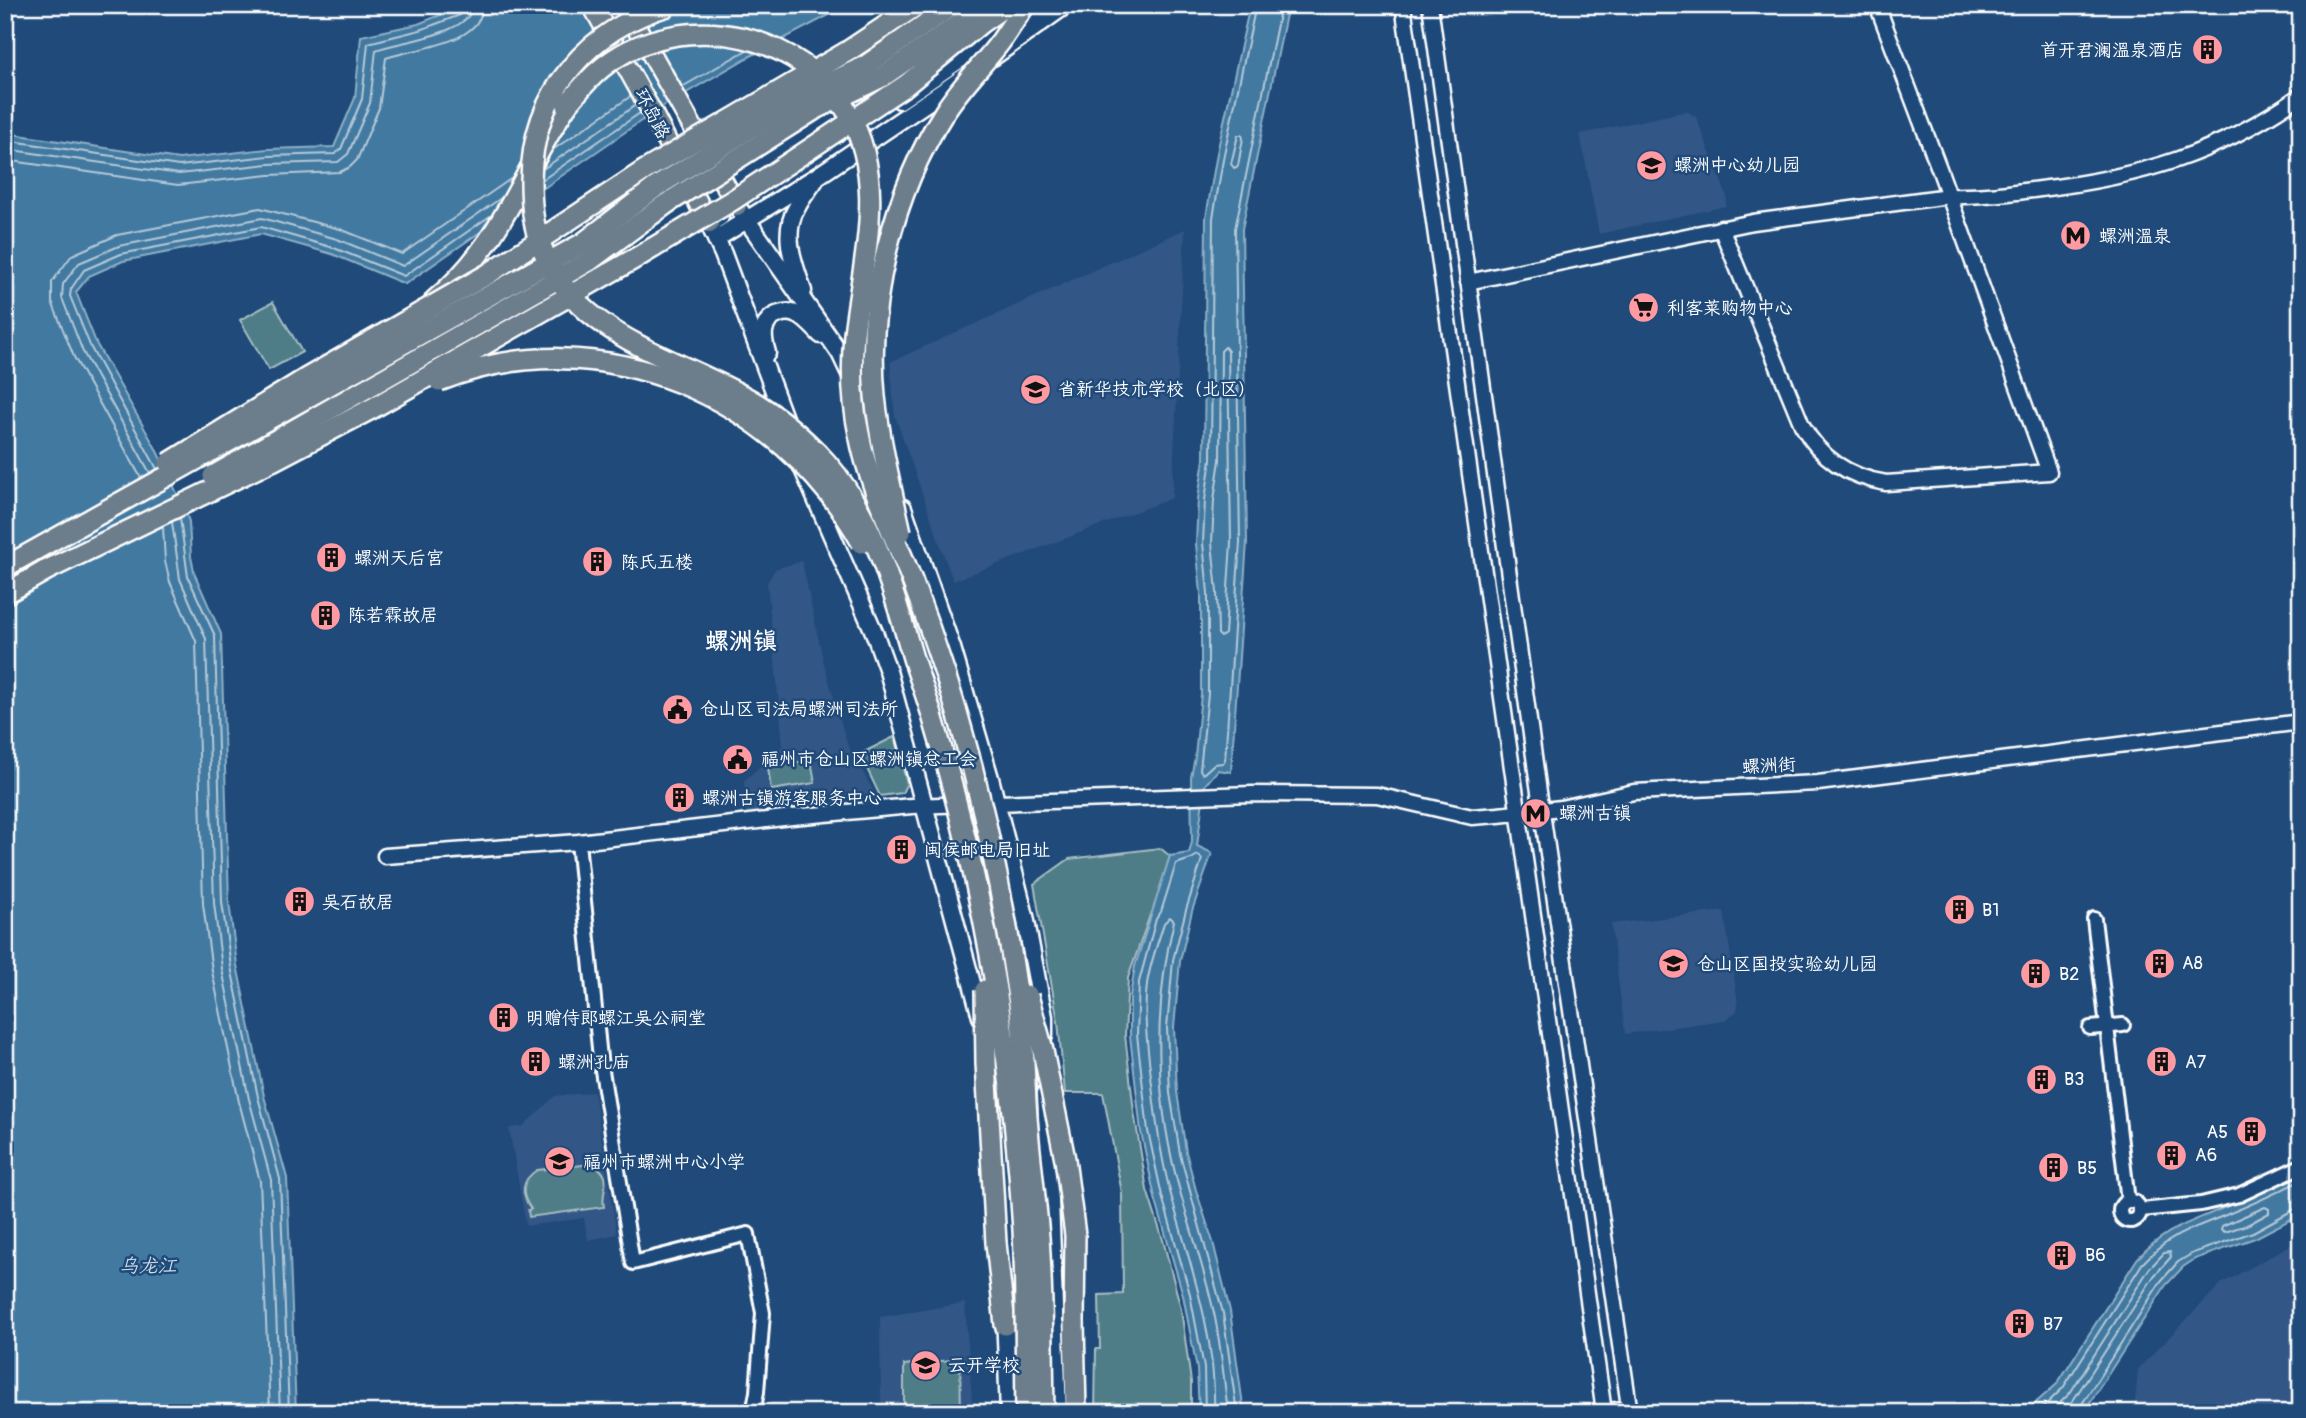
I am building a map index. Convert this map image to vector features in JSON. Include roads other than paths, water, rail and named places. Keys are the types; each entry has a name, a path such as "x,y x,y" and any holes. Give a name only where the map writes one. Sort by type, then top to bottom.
{"highway":[{"path":"671,5 635,18 608,34 578,60 555,89 538,127 533,147 531,193 538,237 563,285 596,319 624,338 727,387 775,414 824,460 852,496 869,532 889,581 934,721 966,842 995,989 1008,1076 1023,1229 1026,1413"},
{"path":"26,555 210,437 423,309 488,274 645,170 848,51 917,5"},
{"path":"5,567 583,243 656,187 804,95 864,65 953,5"},
{"path":"5,594 589,261 666,204 814,110 883,77 986,5"},
{"path":"45,571 272,461 373,408 733,200 906,85 1007,5"},
{"path":"913,584 884,456 875,394 876,324 883,270 897,216 935,129 1025,5"},
{"path":"423,309 464,273 491,239 514,202 550,131 581,87 612,60 654,41 702,33 740,36 765,43 798,59 828,86 856,128 863,147 869,181 866,253 854,340 859,434 875,492 913,584 972,767 1006,927 1020,1008 1028,1131 1038,1227 1044,1413"},
{"path":"373,408 462,372 534,360 618,365 662,376 709,394 776,438 820,481 837,503 873,565 913,658"},
{"path":"1006,927 1018,958 1042,1046 1065,1159 1075,1235 1076,1413"},
{"path":"985,936 986,1063 996,1243 1005,1325"}],"main road":[{"name":"环岛路","path":"592,5 653,114 713,232"},
{"name":"环岛路","path":"624,5 741,213"},
{"path":"1009,1413 1003,1234 988,1053 982,1021 906,732 880,646 806,478 713,232 1040,5"},
{"path":"741,213 818,175 930,102 1066,5"},
{"path":"807,304 791,252 790,229 796,208 818,175"},
{"path":"741,213 840,353 873,422 933,589 963,682 997,805 1025,916 1044,1017 1047,1171 1058,1413"},
{"path":"779,406 764,332 772,318 785,312 799,315 840,353"}],"street":[{"path":"1403,5 1604,1412 1630,1410 1542,811 1430,5"},
{"path":"1721,228 1802,425 1812,441 1833,463 1860,477 1886,483 2049,472 1877,5"},
{"path":"1468,282 1721,228 1949,196 1976,197 2072,185 2151,170 2229,138 2301,95"},
{"name":"螺洲街","path":"385,856 578,842 792,817 925,806 1185,796 1377,794 1472,817 1542,811 1634,792 1818,783 2301,722"},
{"path":"578,842 600,1058 633,1263 748,1234 764,1313 753,1413"},
{"path":"2094,919 2128,1201"},
{"path":"2090,1028 2123,1025"},
{"path":"2141,1210 2202,1204 2239,1195 2301,1166"},
{"path":"2128,1201 2135,1202 2141,1210 2137,1219 2131,1222 2124,1220 2120,1214 2120,1208 2128,1201"}],"water":[{"name":"乌龙江","path":"465,5 848,5 745,59 657,110 405,284 332,254 261,234 123,261 89,276 76,292 97,345 155,447 186,512 195,575 221,634 229,902 237,965 264,1096 287,1178 296,1413 5,1413 5,133 179,159 267,149 334,147 355,98 361,36 418,24"},
{"path":"1250,5 1288,5 1242,229 1247,542 1231,772 1218,770 1205,785 1197,846 1212,853 1192,911 1180,961 1174,1028 1177,1092 1186,1152 1230,1311 1244,1413 1199,1413 1197,1369 1183,1295 1155,1198 1141,1132 1130,1036 1130,996 1135,966 1170,856 1189,853 1192,842 1191,777 1201,694 1201,593 1196,544 1198,499 1204,459 1206,217 1217,153"},
{"path":"2301,1172 2301,1214 2255,1238 2195,1259 2183,1267 2166,1285 2083,1413 2024,1413 2057,1384 2137,1259 2147,1249 2176,1229"}],"place":[{"name":"首开君澜温泉酒店","path":"2207,50"},
{"name":"螺洲中心幼儿园","path":"1651,165"},
{"name":"螺洲温泉","path":"2076,236"},
{"name":"利客莱购物中心","path":"1644,308"},
{"name":"省新华技术学校（北区）","path":"1035,389"},
{"name":"螺洲天后宫","path":"331,558"},
{"name":"陈氏五楼","path":"598,562"},
{"name":"陈若霖故居","path":"325,615"},
{"name":"仓山区司法局螺洲司法所","path":"677,709"},
{"name":"福州市仓山区螺洲镇总工会","path":"738,759"},
{"name":"螺洲古镇游客服务中心","path":"679,798"},
{"name":"螺洲古镇","path":"1536,813"},
{"name":"闽侯邮电局旧址","path":"901,850"},
{"name":"吴石故居","path":"299,902"},
{"name":"B1","path":"1959,910"},
{"name":"A8","path":"2159,963"},
{"name":"仓山区国投实验幼儿园","path":"1674,964"},
{"name":"B2","path":"2036,974"},
{"name":"明赠侍郎螺江吴公祠堂","path":"503,1018"},
{"name":"螺洲孔庙","path":"535,1062"},
{"name":"A7","path":"2162,1062"},
{"name":"B3","path":"2041,1079"},
{"name":"A5","path":"2251,1132"},
{"name":"A6","path":"2172,1155"},
{"name":"福州市螺洲中心小学","path":"560,1162"},
{"name":"B5","path":"2054,1168"},
{"name":"B6","path":"2062,1255"},
{"name":"B7","path":"2020,1324"},
{"name":"云开学校","path":"925,1365"}],"district":[{"name":"螺洲镇","path":"741,641"}]}
